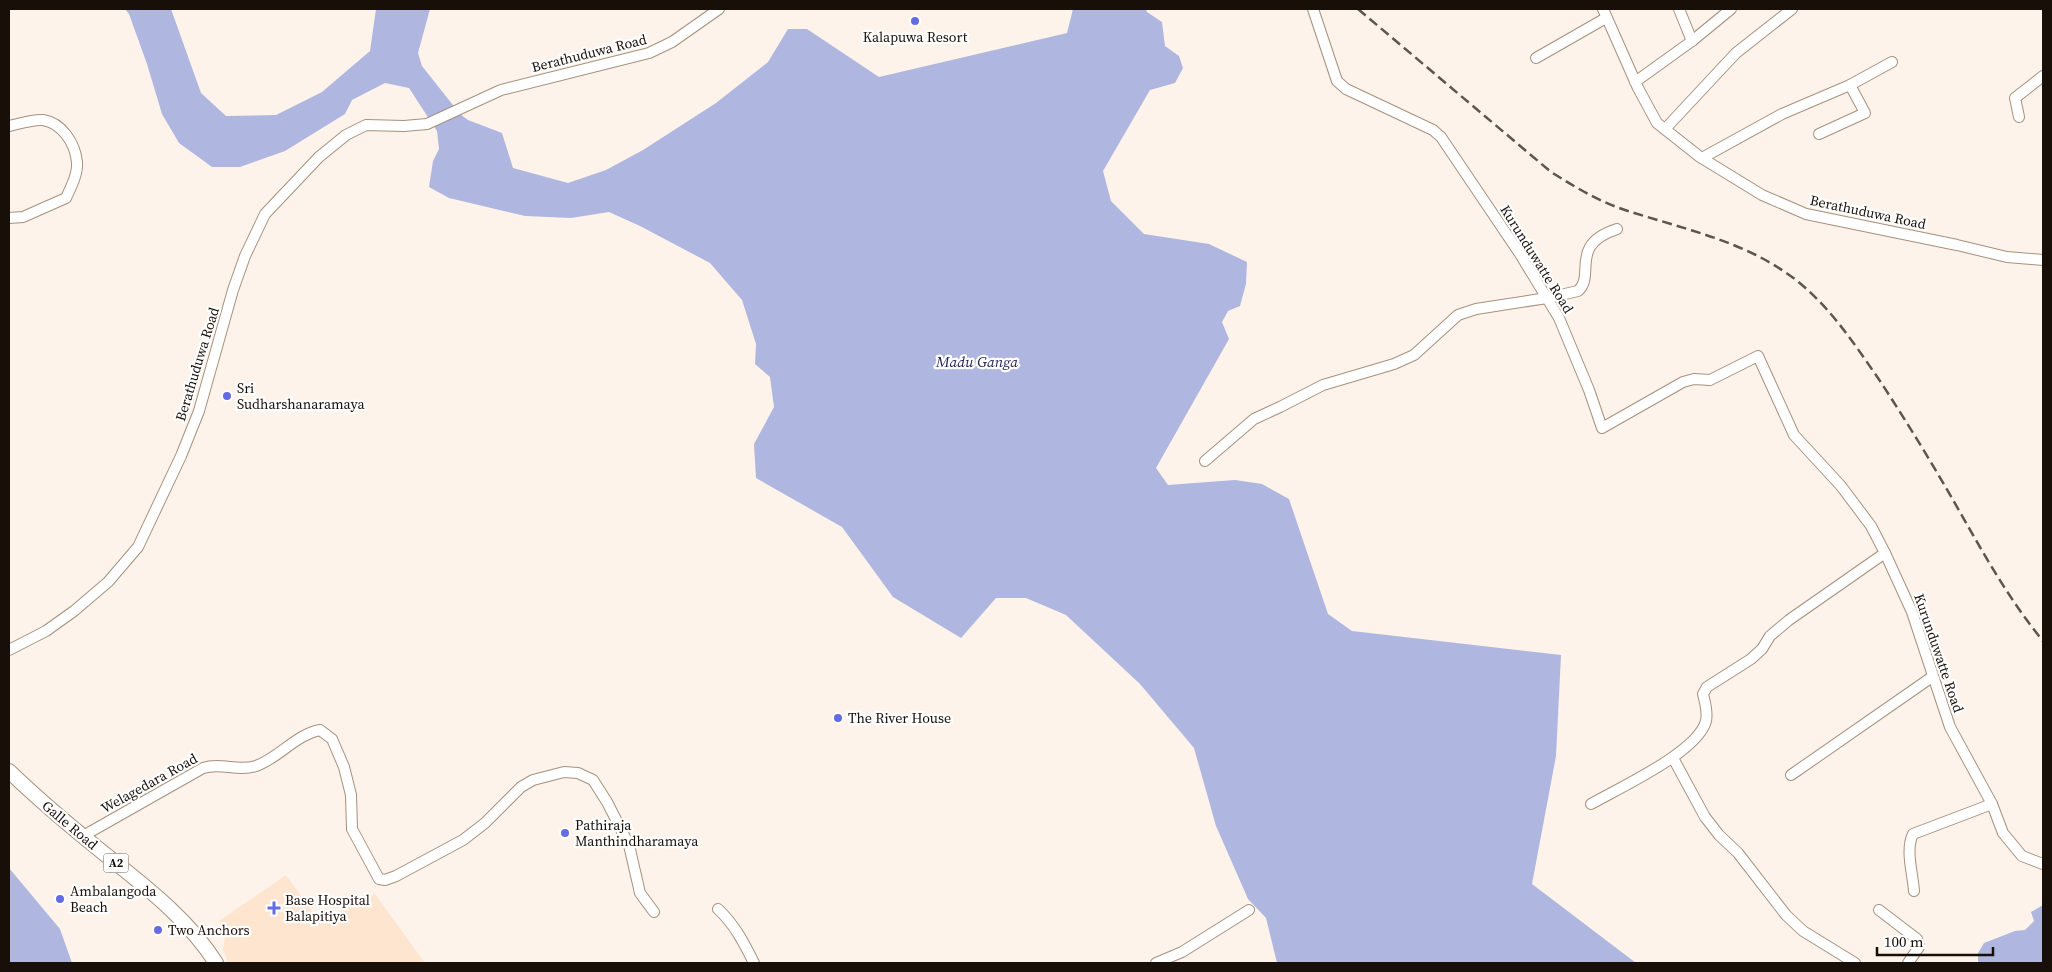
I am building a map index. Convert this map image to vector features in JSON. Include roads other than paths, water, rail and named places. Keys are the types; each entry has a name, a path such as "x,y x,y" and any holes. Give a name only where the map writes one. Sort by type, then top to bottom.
{"highway":[{"name":"Galle Road","path":"9,772 160,899 216,963"}],"street":[{"name":"Berathuduwa Road","path":"9,649 46,631 74,611 108,582 138,547 199,411 233,290 245,256 265,214 319,157 346,135 366,125 404,126 427,124 501,90 649,53 672,42 719,9"},
{"name":"Kurunduwatte Road","path":"1313,9 1337,81 1346,89 1434,130 1441,136 1547,298 1567,335 1590,390 1602,428 1683,382 1710,380 1758,356 1794,434 1841,486 1871,526 1886,553 1912,612 1950,727 1992,804 2003,833 2022,856 2043,864"},
{"path":"1679,9 1692,41"},
{"path":"1635,82 1692,41 1731,9"},
{"path":"1665,129 1736,53 1792,9"},
{"name":"Berathuduwa Road","path":"1604,13 1635,82 1658,123 1702,158 1762,195 1806,214 2007,257 2043,260"},
{"path":"1536,58 1604,13"},
{"path":"1702,158 1782,114 1850,85 1892,62"},
{"path":"2019,117 2015,98 2043,76"},
{"path":"1819,134 1865,113 1850,85"},
{"path":"9,126 42,120 59,125 69,140 77,162 74,180 66,198 23,217 9,218"},
{"path":"1205,461 1254,420 1280,406 1323,385 1394,364 1414,355 1458,315 1476,309 1570,294 1581,288 1584,261 1589,248 1598,236 1617,228"},
{"path":"1591,804 1672,758 1698,735 1706,722 1707,710 1703,694 1707,688 1751,659 1770,636 1789,620 1886,553"},
{"path":"1791,775 1932,677"},
{"name":"Welagedara Road","path":"83,836 203,768 212,765 237,767 258,765 304,736 320,730 332,739 344,767 351,795 352,829 379,879 385,880 396,876 463,840 485,823 521,787 533,780 564,772 578,773 593,780 607,802 629,845 640,892 654,912"},
{"path":"1672,758 1705,817 1718,835 1738,853 1786,915 1803,931 1855,963"},
{"path":"1914,891 1910,853 1910,840 1913,834 1992,804"},
{"path":"718,909 729,919 740,935 754,963"},
{"path":"1156,963 1182,952 1249,910"},
{"path":"1879,910 1917,939 1919,947 1908,963"}],"water":[{"name":"Madu Ganga","path":"125,9 171,9 201,93 226,116 276,115 322,92 370,51 376,9 430,9 418,53 422,66 460,114 468,120 502,133 513,168 568,183 606,170 643,150 716,103 768,62 788,29 807,29 879,77 1067,33 1073,9 1146,9 1147,12 1162,22 1165,46 1179,56 1183,68 1175,83 1150,90 1103,171 1111,201 1144,234 1209,244 1247,262 1246,284 1240,306 1228,311 1222,322 1229,339 1156,468 1168,485 1235,480 1262,484 1289,499 1328,614 1352,631 1561,655 1556,756 1532,884 1636,963 1277,963 1266,918 1248,899 1216,826 1194,748 1140,684 1066,615 1026,598 996,598 961,638 893,597 842,527 756,478 754,444 774,407 770,377 755,364 756,344 742,300 710,263 609,212 571,218 525,216 449,198 429,187 433,161 439,149 437,131 409,88 385,83 352,100 345,114 285,151 240,167 212,167 179,143 162,114 147,64 129,14"},
{"path":"9,868 60,929 72,963 9,963"},
{"path":"2043,905 2043,963 1978,963 1978,953 1984,943 2015,931 2025,930 2034,921 2031,912"}],"railway":[{"path":"1358,9 1551,172 1605,202 1714,238 1756,255 1777,267 1808,290 1830,313 1878,378 1931,462 1999,579 2043,641"}],"place":[{"name":"Kalapuwa Resort","path":"915,21"},
{"name":"Sri Sudharshanaramaya","path":"227,396"},
{"name":"The River House","path":"838,718"},
{"name":"Pathiraja Manthindharamaya","path":"565,833"},
{"name":"Ambalangoda Beach","path":"60,899"},
{"name":"Base Hospital Balapitiya","path":"274,908"},
{"name":"Two Anchors","path":"158,930"}]}
